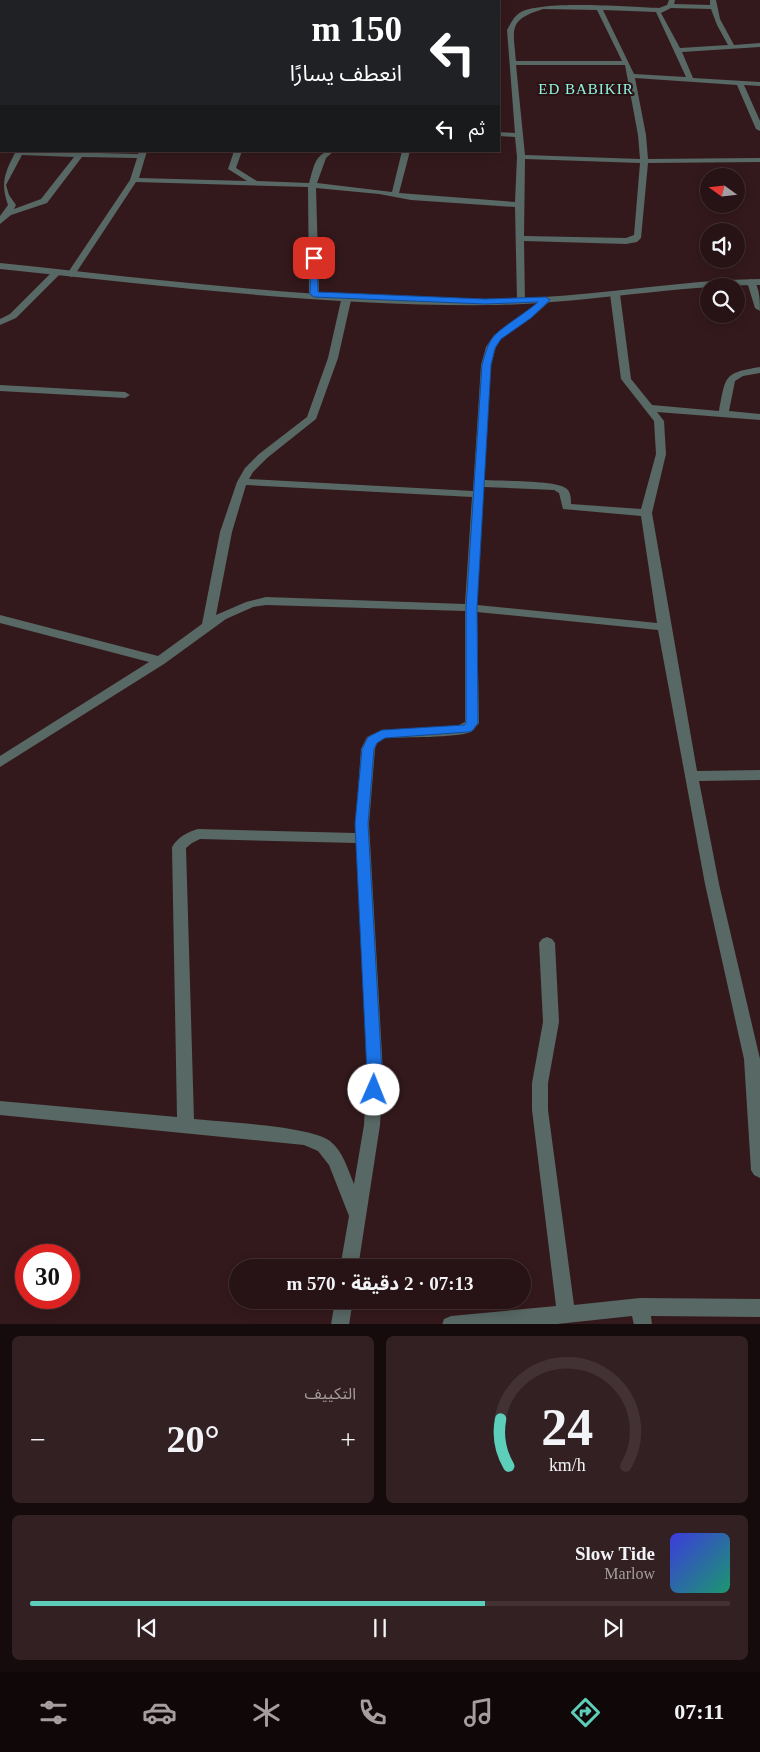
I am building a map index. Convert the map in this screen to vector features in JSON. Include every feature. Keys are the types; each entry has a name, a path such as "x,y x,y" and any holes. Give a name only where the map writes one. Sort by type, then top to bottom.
{"street":[{"path":"619,8 620,0"},
{"path":"522,301 519,205 520,135 513,63 507,30 517,18 534,9 571,3 598,7 660,10 671,3 713,4 734,48"},
{"path":"521,238 626,241 634,240 638,236 644,162 642,135 632,76 598,7"},
{"path":"660,10 658,13 659,17 678,50 690,79"},
{"path":"678,50 760,45"},
{"path":"513,63 627,63"},
{"path":"632,76 760,84"},
{"path":"739,82 760,129"},
{"path":"500,134 520,135"},
{"path":"8,214 12,205 5,196 2,185 20,152 142,154 134,180 71,274"},
{"path":"238,152 232,169 258,183"},
{"path":"314,294 312,185 322,157 329,152"},
{"path":"395,195 406,152"},
{"path":"0,221 8,214 44,201 80,154"},
{"path":"521,158 644,162 760,160"},
{"path":"134,180 312,185 411,198 519,205"},
{"path":"0,266 202,288 347,296 522,301 712,284 756,282 760,308"},
{"path":"0,322 13,316 57,272"},
{"path":"615,294 626,379 659,421 661,454 646,513 664,627 712,884 756,1059 760,1170"},
{"path":"208,625 226,532 242,482 249,470 263,456 311,419 333,358 347,296"},
{"path":"351,1259 372,1125 375,1073 362,838 368,749 372,740 382,734 468,728 472,723 471,608 486,365 491,348 498,337 528,316 546,300"},
{"path":"724,414 732,376 760,370"},
{"path":"0,389 125,395"},
{"path":"649,408 760,417"},
{"path":"242,482 478,488 556,487 563,490 567,508 646,513"},
{"path":"0,762 160,661 208,625 232,610 248,603 266,601 471,608 664,627"},
{"path":"0,620 160,661"},
{"path":"691,776 760,776"},
{"path":"186,1125 179,846 187,839 198,834 362,838"},
{"path":"547,943 551,1022 540,1083 540,1110 566,1312"},
{"path":"0,1108 305,1138 324,1146 336,1161 358,1216"},
{"path":"451,1324 566,1312 641,1316 760,1308"},
{"path":"340,1324 342,1309"}],"district":[{"name":"ED BABIKIR","path":"586,89"}],"route":[{"path":"314,258 314,294 496,302 546,300 528,316 498,337 491,348 486,365 471,608 472,723 468,728 457,730 382,734 372,740 368,749 362,824 375,1073 374,1090"}]}
